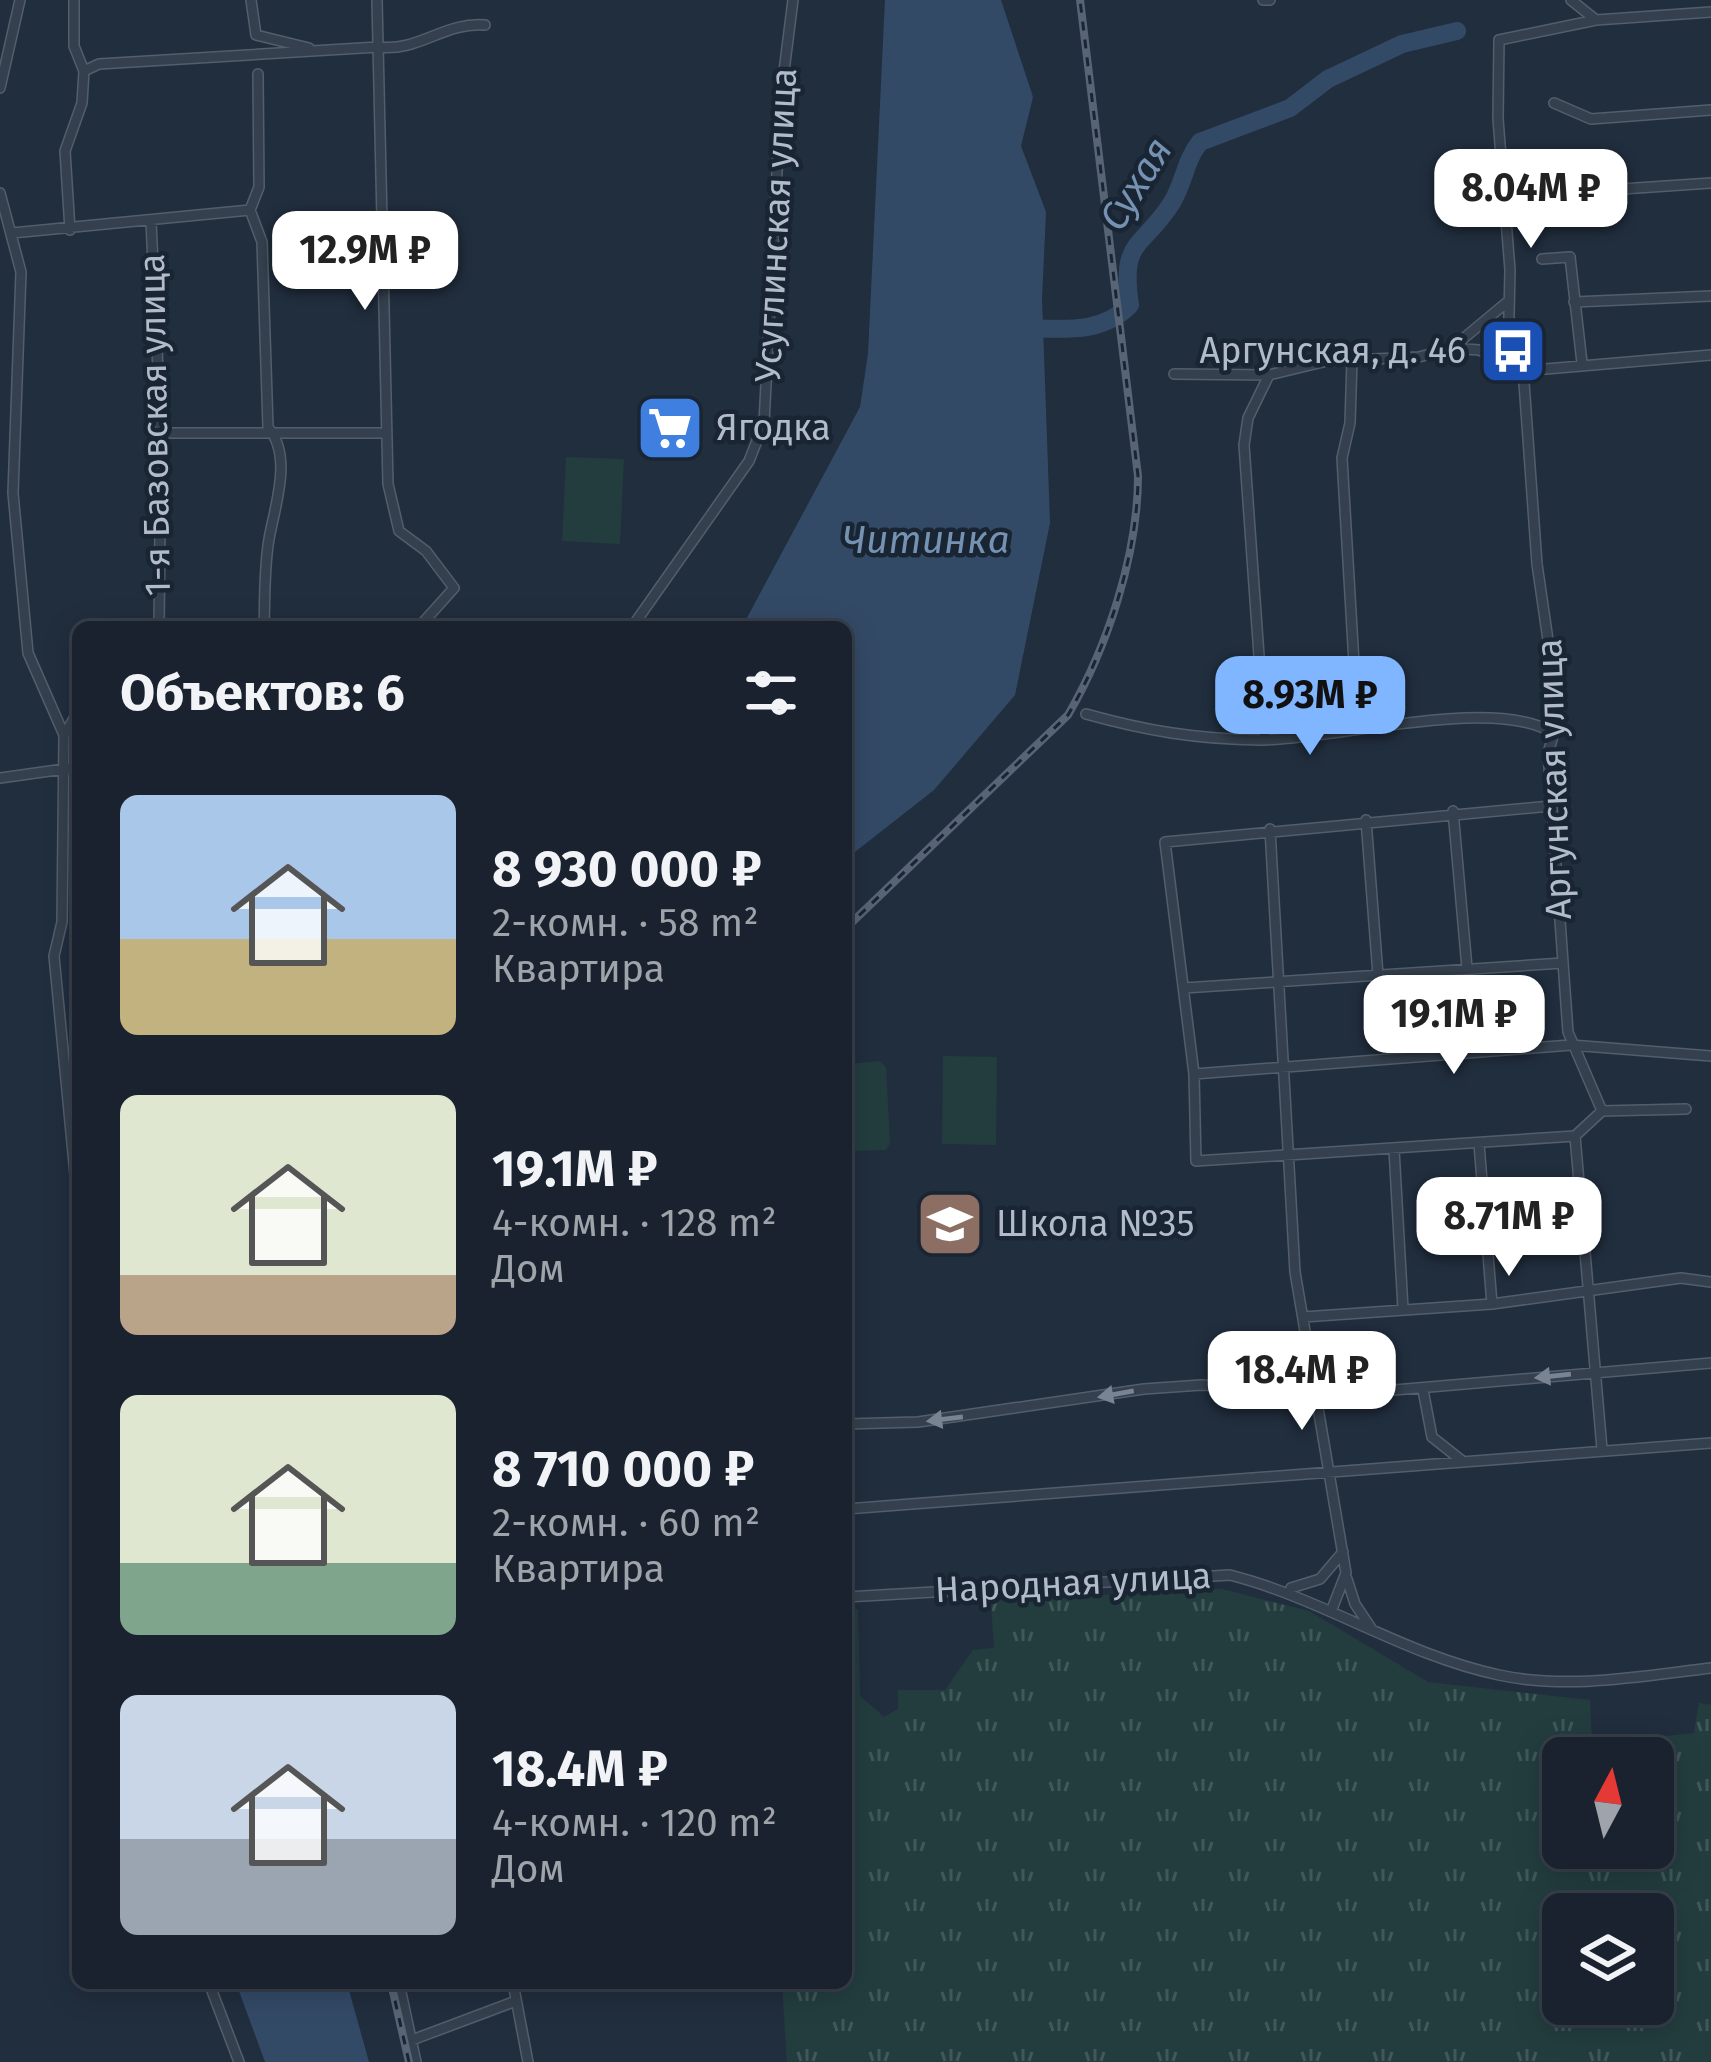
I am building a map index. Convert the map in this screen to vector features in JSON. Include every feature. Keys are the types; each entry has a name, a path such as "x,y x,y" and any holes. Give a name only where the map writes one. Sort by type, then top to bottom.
{"street":[{"path":"0,88 20,0"},
{"path":"70,230 65,152 82,103 84,71 74,46 74,0"},
{"path":"251,0 256,35 318,51"},
{"path":"377,0 388,311 385,434 399,531 426,551 454,588 424,621"},
{"name":"Усуглинская улица","path":"636,621 749,461 764,422 782,95 793,0"},
{"path":"1571,0 1596,20"},
{"path":"1508,360 1510,270 1499,40 1596,20 1711,12"},
{"path":"84,71 100,64 378,47 404,50 442,29 485,25"},
{"path":"257,74 260,188 250,210 262,242 268,427 273,433 280,493 268,542 264,621"},
{"path":"1554,103 1591,119 1711,110"},
{"path":"1459,200 1711,183"},
{"path":"0,193 21,272 13,493 28,653 64,735 62,922 54,956 72,1144"},
{"path":"11,232 151,223 250,210"},
{"name":"1-я Базовская улица","path":"151,223 160,433 159,621"},
{"path":"1542,260 1570,257 1582,363"},
{"path":"1574,302 1711,296"},
{"path":"1174,374 1269,375 1352,360 1419,357 1452,348 1506,303"},
{"path":"1452,348 1508,360 1523,369 1711,355"},
{"path":"1263,718 1349,714 1356,698 1342,458 1350,423 1352,360"},
{"name":"Аргунская улица","path":"1523,369 1537,564 1559,716 1548,754 1562,963 1571,1045 1602,1111"},
{"path":"1265,740 1244,446 1248,418 1269,375"},
{"path":"160,433 385,434"},
{"path":"1086,714 1167,737 1265,740 1450,720 1526,722 1553,734"},
{"path":"64,735 72,722"},
{"path":"0,778 72,768"},
{"path":"1551,806 1454,811 1165,842 1193,1074 1196,1161 1575,1136 1602,1111 1686,1109"},
{"path":"1454,811 1467,968"},
{"path":"1366,820 1378,975"},
{"path":"1270,830 1292,1155 1295,1272 1346,1573 1354,1604 1374,1632"},
{"path":"1184,988 1562,963"},
{"path":"1193,1074 1571,1045 1711,1056"},
{"path":"1575,1136 1602,1449"},
{"path":"1478,1144 1492,1304"},
{"path":"1394,1149 1403,1309"},
{"path":"1303,1317 1492,1304 1681,1278 1711,1282"},
{"path":"852,1424 918,1422 1144,1389 1423,1390 1711,1363"},
{"path":"1423,1390 1432,1437 1461,1460"},
{"path":"852,1509 1711,1443"},
{"path":"1286,1589 1320,1579 1343,1552"},
{"path":"1332,1610 1346,1573"},
{"name":"Народная улица","path":"852,1597 1231,1575 1286,1589 1374,1632 1503,1677 1577,1681 1711,1668"},
{"path":"211,1989 239,2062"},
{"path":"399,1989 416,2062"},
{"path":"514,1989 529,2062"},
{"path":"412,2040 516,2001"}],"green space":[{"path":"566,457 624,459 620,544 562,541"},
{"path":"943,1056 997,1057 996,1145 942,1144"},
{"path":"880,1061 886,1067 890,1143 886,1150 852,1151 852,1063"},
{"path":"1222,1589 1309,1611 1428,1682 1590,1700 1592,1737 1542,1737 1542,1869 1674,1869 1674,1737 1657,1737 1694,1733 1699,1703 1711,1705 1711,2062 787,2062 782,1989 852,1989 852,1610 858,1609 860,1696 884,1717 898,1709 898,1690 945,1690 973,1650 994,1648 991,1601"}],"water":[{"name":"Читинка","path":"885,0 1001,0 1033,97 1021,146 1046,212 1042,299 1050,523 1015,695 934,790 852,854 852,621 745,621 860,407 868,354"},
{"path":"238,1989 349,1989 369,2062 265,2062"}],"waterway":[{"name":"Сухая","path":"1019,328 1092,326 1130,305 1131,256 1171,204 1200,142 1290,108 1328,79 1402,44 1457,31"}],"railway":[{"path":"852,922 1068,715 1107,631 1126,569 1138,476 1080,0"},
{"path":"392,1989 409,2062"}],"place":[{"name":"Аргунская, д. 46","path":"1513,351"},
{"name":"Ягодка","path":"670,428"},
{"name":"Школа №35","path":"950,1224"}]}
